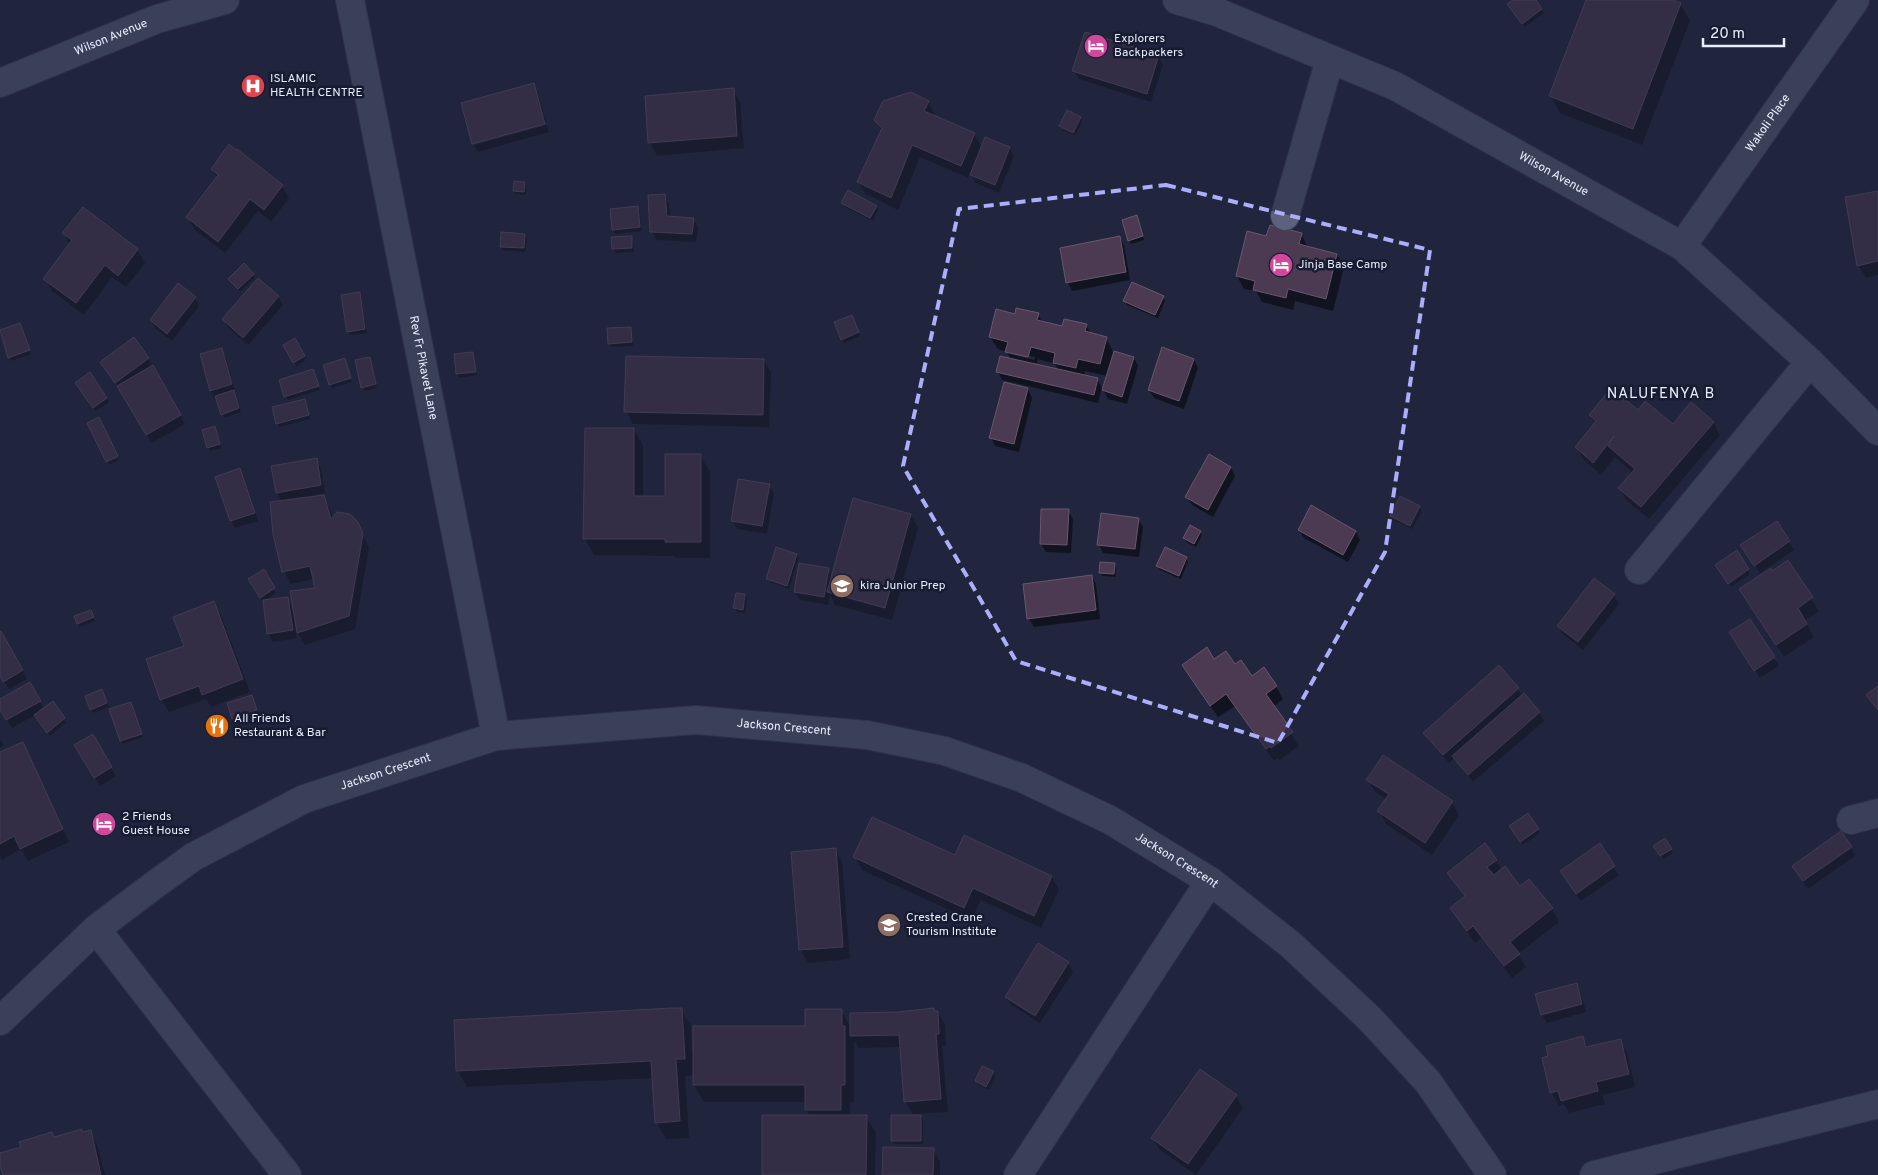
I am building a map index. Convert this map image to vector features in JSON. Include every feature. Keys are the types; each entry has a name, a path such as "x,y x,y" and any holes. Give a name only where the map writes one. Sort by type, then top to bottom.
{"street":[{"name":"Wilson Avenue","path":"0,83 155,10 225,0"},
{"name":"Rev Fr Pikavet Lane","path":"350,0 496,736"},
{"name":"Wilson Avenue","path":"1177,0 1217,12 1395,86 1682,246 1810,362 1878,431"},
{"name":"Wakoli Place","path":"1682,246 1855,0"},
{"path":"1285,216 1330,59"},
{"path":"1639,570 1810,362"},
{"name":"Jackson Crescent","path":"0,1021 96,929 193,857 304,799 496,736 696,720 867,735 945,751 1022,778 1110,820 1210,881 1291,944 1370,1019 1428,1082 1492,1175"},
{"path":"1851,820 1878,813"},
{"path":"1018,1175 1210,881"},
{"path":"96,929 287,1175"},
{"path":"1594,1175 1878,1104"}],"highlighted area":[{"path":"1166,185 1430,250 1385,552 1278,743 1016,661 903,466 959,209"}],"building":[{"path":"1513,0 1536,0 1542,9 1522,24 1507,4"},
{"path":"1586,0 1673,0 1681,3 1633,129 1549,96"},
{"path":"1085,32 1159,55 1147,94 1072,71"},
{"path":"534,83 545,124 472,144 461,103"},
{"path":"734,88 737,136 648,143 645,96"},
{"path":"911,92 929,101 924,111 975,133 961,166 912,145 891,198 857,182 882,128 874,120 883,101"},
{"path":"1067,110 1081,117 1073,133 1059,126"},
{"path":"985,137 1010,147 995,185 970,175"},
{"path":"229,144 283,185 264,210 250,199 218,242 186,217 218,175 211,169"},
{"path":"514,181 525,182 524,192 513,191"},
{"path":"848,190 877,206 870,218 841,203"},
{"path":"1878,191 1878,261 1857,266 1845,197"},
{"path":"665,194 667,216 694,218 692,234 650,232 648,195"},
{"path":"638,206 640,227 612,230 610,209"},
{"path":"83,207 138,249 118,276 105,265 76,303 43,279 72,240 62,233"},
{"path":"1137,215 1143,236 1128,241 1122,220"},
{"path":"1270,225 1302,233 1299,244 1337,254 1326,299 1288,289 1286,298 1253,290 1255,281 1236,276 1247,231 1266,236"},
{"path":"501,232 525,234 524,248 500,247"},
{"path":"632,236 632,248 612,249 611,237"},
{"path":"1120,236 1126,272 1066,283 1060,248"},
{"path":"244,263 254,274 238,289 228,279"},
{"path":"258,278 279,296 243,338 222,319"},
{"path":"1132,282 1164,296 1155,315 1123,301"},
{"path":"178,283 196,297 167,334 150,320"},
{"path":"360,292 365,329 347,332 341,295"},
{"path":"1016,308 1039,313 1037,320 1062,326 1064,319 1087,324 1085,331 1107,337 1100,364 1078,359 1076,368 1053,363 1055,353 1031,347 1028,357 1005,352 1008,342 989,337 996,309 1015,314"},
{"path":"852,315 859,332 841,340 834,322"},
{"path":"20,323 30,350 8,358 0,330"},
{"path":"631,327 632,342 608,344 607,328"},
{"path":"134,337 149,358 115,383 100,362"},
{"path":"295,338 305,356 293,363 283,345"},
{"path":"1162,347 1194,359 1179,401 1148,390"},
{"path":"222,348 232,384 210,391 200,354"},
{"path":"1114,351 1134,357 1122,397 1102,390"},
{"path":"473,352 476,372 456,374 454,354"},
{"path":"626,356 764,359 763,415 624,412"},
{"path":"1000,356 1098,378 1094,395 996,372"},
{"path":"370,357 376,384 361,388 355,360"},
{"path":"345,358 351,378 329,385 323,365"},
{"path":"153,365 181,415 146,435 117,386"},
{"path":"313,369 319,386 284,397 279,380"},
{"path":"90,372 107,398 93,408 75,383"},
{"path":"1004,382 1028,388 1014,444 989,438"},
{"path":"1611,388 1638,410 1645,401 1673,424 1691,402 1714,422 1641,507 1618,488 1635,469 1608,446 1614,436 1593,463 1575,447 1596,421 1589,415"},
{"path":"234,390 239,408 221,415 215,396"},
{"path":"305,399 309,415 276,424 272,407"},
{"path":"99,417 118,456 106,462 87,423"},
{"path":"215,426 220,444 207,448 202,430"},
{"path":"585,428 634,428 634,496 665,496 665,454 701,454 701,542 665,542 665,539 583,539"},
{"path":"1209,454 1231,467 1208,510 1185,497"},
{"path":"317,458 321,485 276,493 271,466"},
{"path":"240,468 255,513 230,521 215,477"},
{"path":"738,479 770,484 762,526 731,521"},
{"path":"324,495 331,519 337,512 350,514 358,522 363,534 349,616 297,633 290,591 315,588 310,566 282,572 273,534 270,502"},
{"path":"1400,496 1420,506 1410,526 1390,516"},
{"path":"853,498 911,514 885,608 827,592"},
{"path":"1311,505 1356,531 1343,555 1298,530"},
{"path":"1041,509 1069,509 1067,545 1040,544"},
{"path":"1101,513 1139,518 1135,549 1097,545"},
{"path":"1777,521 1790,541 1754,566 1740,545"},
{"path":"1190,525 1201,531 1194,544 1183,538"},
{"path":"776,547 797,554 787,586 766,579"},
{"path":"1165,547 1187,557 1179,576 1156,566"},
{"path":"1737,550 1749,569 1728,584 1715,565"},
{"path":"1788,560 1813,597 1798,608 1807,624 1776,645 1739,589 1771,568 1772,571"},
{"path":"1100,562 1115,563 1114,574 1099,573"},
{"path":"799,563 829,568 824,597 794,592"},
{"path":"264,569 275,588 260,598 248,579"},
{"path":"1092,575 1096,610 1027,619 1023,584"},
{"path":"1594,578 1615,594 1578,642 1557,626"},
{"path":"736,593 745,594 743,610 733,608"},
{"path":"288,597 293,630 267,634 263,600"},
{"path":"214,601 243,679 202,695 199,686 160,700 146,659 184,646 173,617"},
{"path":"91,610 94,617 77,624 74,616"},
{"path":"1750,619 1775,657 1754,671 1729,632"},
{"path":"0,631 23,670 3,682 0,676"},
{"path":"1207,647 1214,659 1226,651 1235,664 1241,660 1252,676 1264,667 1277,686 1266,694 1293,732 1271,748 1270,746 1266,749 1226,694 1210,706 1182,665"},
{"path":"1499,665 1519,688 1443,755 1423,733"},
{"path":"30,682 41,701 6,720 0,710 0,699"},
{"path":"1878,686 1878,710 1866,695"},
{"path":"102,689 107,703 90,710 85,696"},
{"path":"1524,693 1540,712 1468,775 1452,756"},
{"path":"252,695 257,710 232,719 227,703"},
{"path":"53,701 65,718 47,733 34,715"},
{"path":"131,702 142,734 120,741 109,709"},
{"path":"93,734 112,767 94,778 74,745"},
{"path":"23,742 63,829 20,849 14,836 0,844 0,752"},
{"path":"1383,755 1453,801 1425,843 1377,811 1389,794 1366,780"},
{"path":"1528,813 1539,829 1520,842 1509,826"},
{"path":"872,817 955,855 964,835 1052,876 1034,916 973,888 964,908 853,857"},
{"path":"1841,831 1852,847 1803,881 1792,866"},
{"path":"1665,838 1672,849 1660,856 1653,846"},
{"path":"1485,843 1497,860 1487,867 1494,875 1505,866 1520,886 1529,879 1553,908 1510,942 1520,954 1504,966 1473,926 1467,931 1450,908 1465,896 1447,873"},
{"path":"1600,843 1615,866 1576,894 1560,871"},
{"path":"836,848 843,947 799,950 791,852"},
{"path":"1038,943 1069,962 1035,1016 1005,997"},
{"path":"1577,983 1582,1004 1541,1015 1535,994"},
{"path":"682,1008 685,1059 676,1059 680,1121 655,1123 651,1061 456,1071 454,1020"},
{"path":"934,1008 934,1011 938,1011 939,1034 936,1034 941,1099 904,1102 899,1035 850,1036 850,1013 898,1012"},
{"path":"805,1009 842,1009 842,1026 845,1026 845,1085 841,1085 841,1110 805,1110 805,1085 693,1085 693,1026 805,1026"},
{"path":"1583,1036 1586,1047 1621,1039 1629,1074 1596,1082 1598,1091 1561,1101 1558,1091 1550,1093 1542,1058 1548,1056 1546,1046"},
{"path":"982,1066 994,1071 986,1087 975,1081"},
{"path":"1200,1069 1237,1095 1188,1164 1151,1138"},
{"path":"762,1115 867,1115 866,1175 762,1175"},
{"path":"891,1115 921,1115 921,1141 891,1141"},
{"path":"82,1129 82,1132 91,1130 101,1175 3,1175 0,1166 0,1153 21,1147 19,1142 52,1132 54,1137"},
{"path":"883,1147 934,1148 933,1175 882,1175"}],"place":[{"name":"Explorers Backpackers","path":"1096,46"},
{"name":"ISLAMIC HEALTH CENTRE","path":"253,86"},
{"name":"Jinja Base Camp","path":"1281,265"},
{"name":"kira Junior Prep","path":"842,586"},
{"name":"All Friends Restaurant & Bar","path":"217,726"},
{"name":"2 Friends Guest House","path":"104,824"},
{"name":"Crested Crane Tourism Institute","path":"889,925"}],"district":[{"name":"NALUFENYA B","path":"1661,394"}]}
